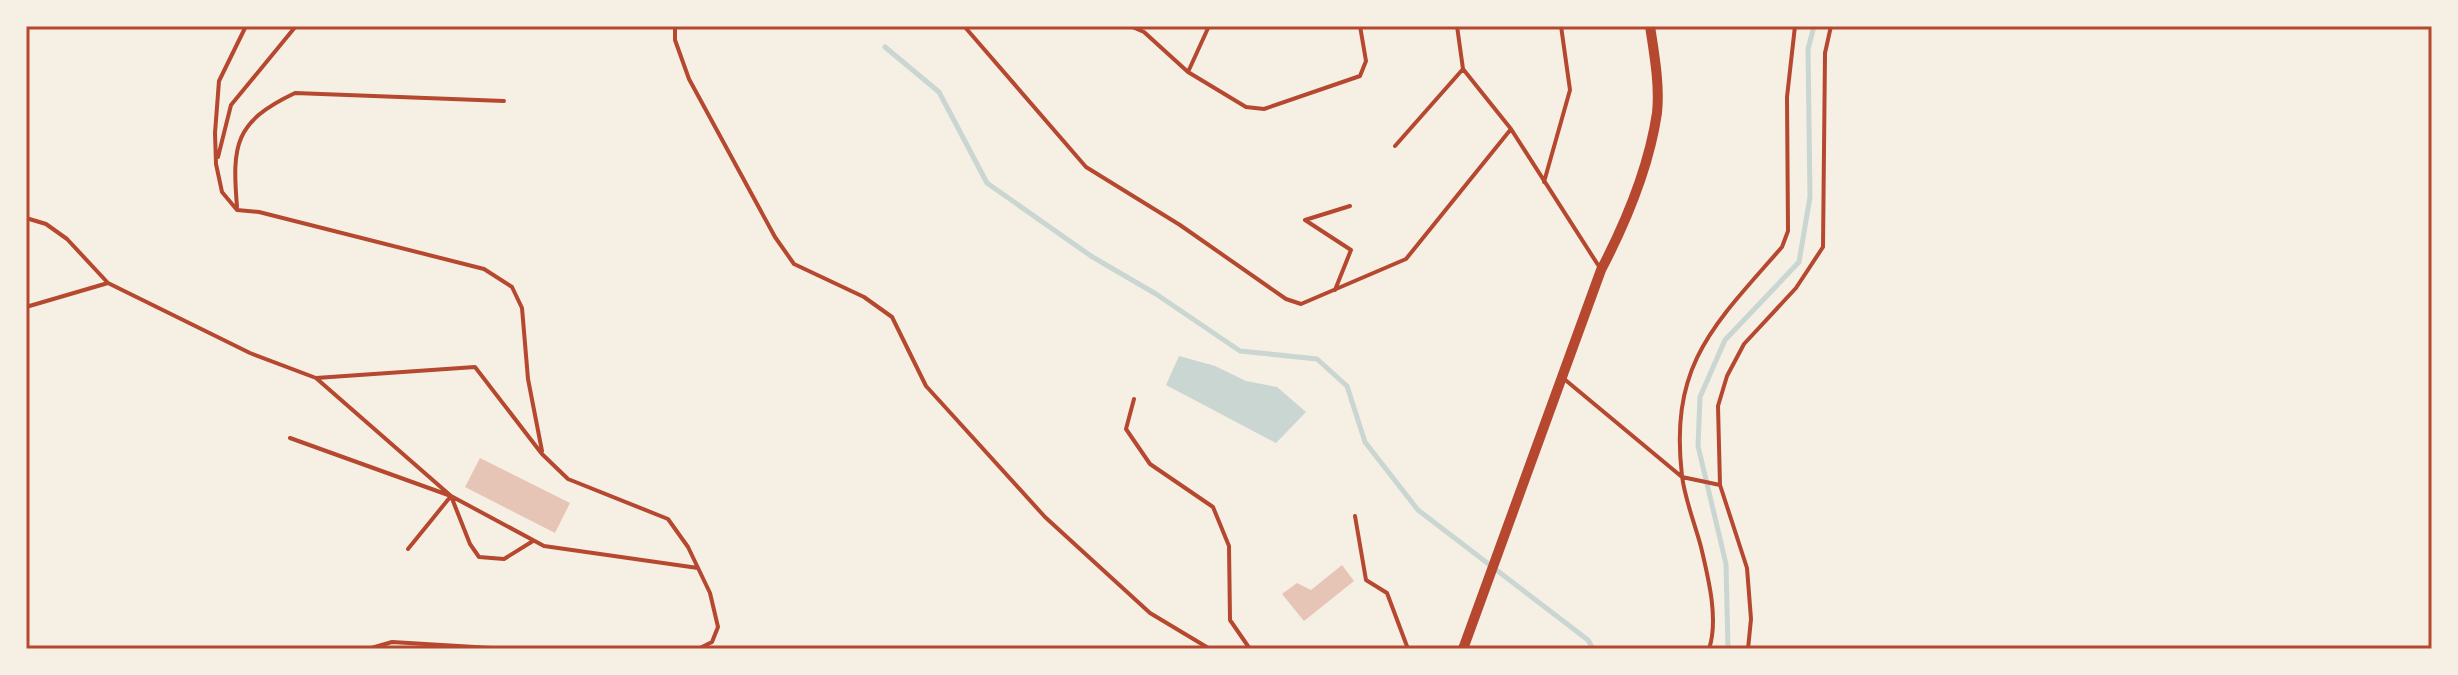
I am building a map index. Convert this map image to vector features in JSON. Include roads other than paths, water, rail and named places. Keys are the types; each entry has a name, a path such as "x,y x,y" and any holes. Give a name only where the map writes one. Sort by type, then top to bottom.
{"street":[{"path":"1463,649 1601,270 1626,223 1657,111 1650,26"}],"lane":[{"path":"246,26 219,81 216,164 222,192 237,210 484,269 512,287 522,308 528,379 542,454"},
{"path":"216,164 231,105 296,26"},
{"path":"675,26 675,40 689,79 775,237 794,264 864,297 892,317 926,386 1045,517 1150,613 1210,649"},
{"path":"964,26 1086,167 1180,225 1286,299 1301,304 1406,259 1511,129"},
{"path":"1130,26 1144,32 1188,72 1246,107 1264,109 1360,76 1366,61 1360,26"},
{"path":"1188,72 1209,26"},
{"path":"1457,26 1463,69 1511,129 1601,270"},
{"path":"1544,182 1570,90 1561,26"},
{"path":"1709,649 1710,586 1682,477 1682,400 1689,369 1709,331 1782,247 1788,231 1787,97 1795,26"},
{"path":"1748,649 1751,619 1747,568 1720,485 1718,406 1727,376 1744,344 1796,288 1823,247 1825,53 1831,26"},
{"path":"1395,146 1463,69"},
{"path":"237,210 233,158 248,124 268,106 295,93 504,101"},
{"path":"1335,290 1351,250 1305,220 1350,206"},
{"path":"26,218 46,224 67,239 108,283 250,353 316,378 451,496 470,544 479,557 504,559 534,540"},
{"path":"26,307 108,283"},
{"path":"316,378 475,367 542,454 568,479 668,519 710,593 718,627 712,642 698,649"},
{"path":"1561,377 1682,477 1720,485"},
{"path":"1134,399 1126,429 1150,464 1213,507 1229,546 1230,620 1250,649"},
{"path":"290,438 451,496 544,546 698,568"},
{"path":"408,549 451,496"},
{"path":"1355,516 1366,580 1387,593 1408,649"},
{"path":"368,649 392,642 508,649"}],"waterway":[{"path":"1728,649 1726,564 1698,446 1700,397 1725,340 1799,262 1810,197 1808,49 1814,26"},
{"path":"885,47 939,92 987,183 1091,256 1156,294 1240,351 1317,359 1347,386 1365,442 1418,510 1588,640 1593,649"}]}
